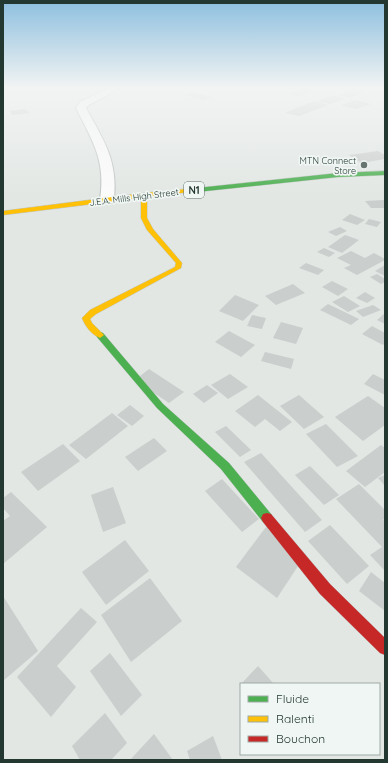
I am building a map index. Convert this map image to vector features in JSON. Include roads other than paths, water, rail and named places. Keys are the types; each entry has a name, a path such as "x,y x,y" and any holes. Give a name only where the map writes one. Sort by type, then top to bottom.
{"main road":[{"name":"J.E.A. Mills High Street","path":"3,213 144,195 338,175 385,173"},
{"path":"144,195 144,218 150,230 179,263 178,268 171,273 96,309 86,318 88,324 108,343 160,406 225,466 325,589 385,648"}],"street":[{"path":"88,124 105,154 109,177 107,200"}],"place":[{"name":"MTN Connect Store","path":"364,165"}]}
